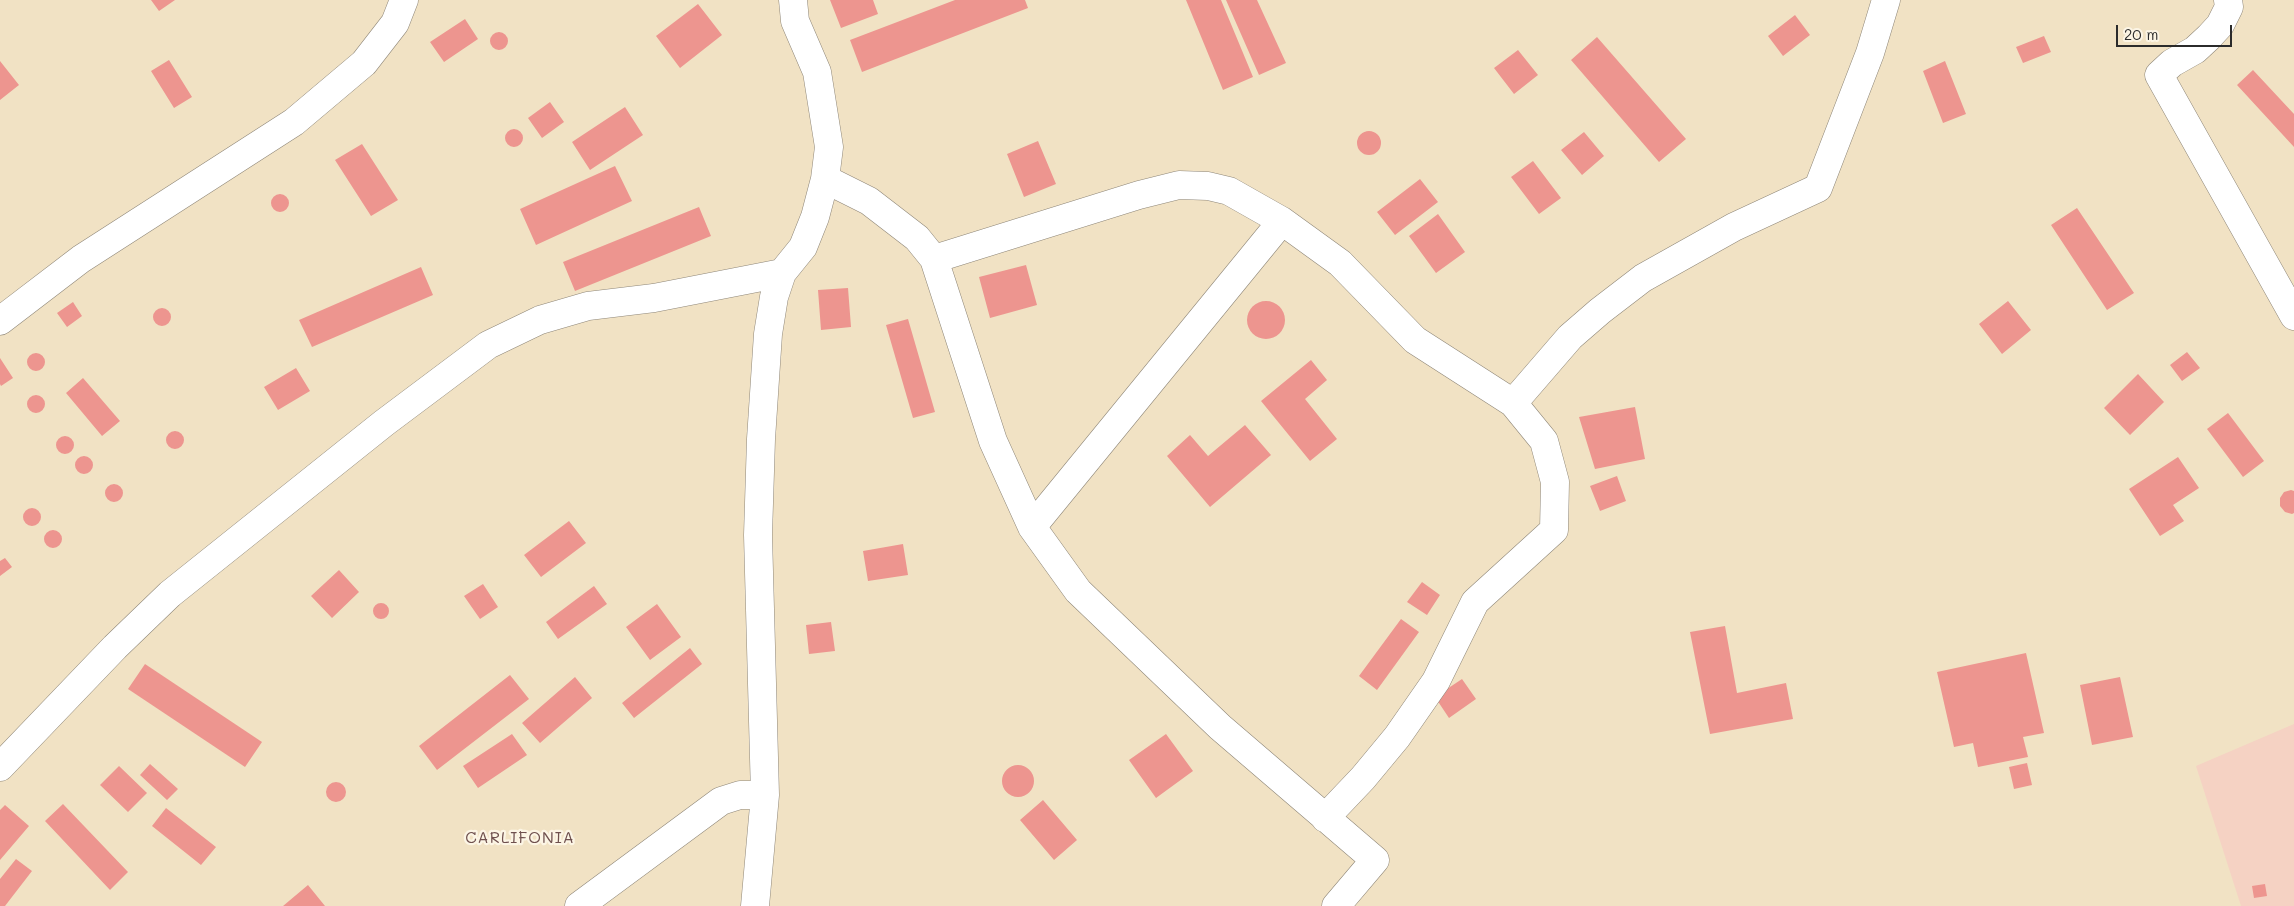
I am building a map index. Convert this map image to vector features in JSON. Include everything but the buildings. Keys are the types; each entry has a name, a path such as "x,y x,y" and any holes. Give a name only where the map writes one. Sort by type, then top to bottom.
{"street":[{"path":"0,321 81,259 294,122 364,63 395,24 404,0"},
{"path":"756,906 765,795 758,526 767,344 774,297 782,274 803,247 815,217 825,179 829,147 817,72 795,21 793,0"},
{"path":"1513,403 1570,337 1643,278 1734,227 1818,188 1870,53 1886,0"},
{"path":"2228,0 2228,7 2220,25 2209,37 2195,50 2172,63 2159,75 2294,316"},
{"path":"825,179 869,201 917,238 934,259 993,441 1032,527 1078,591 1220,727 1375,860 1336,906"},
{"path":"934,259 1139,195 1179,185 1208,186 1229,191 1282,221 1340,263 1415,340 1513,403 1544,441 1555,482 1554,530 1475,602 1436,681 1397,737 1363,778 1325,818"},
{"path":"1032,527 1282,221"},
{"path":"0,767 115,647 170,594 360,441 488,345 540,320 588,306 654,298 782,274"},
{"path":"579,906 721,801 740,795 765,795"}],"shaded area":[{"path":"2294,724 2294,906 2241,906 2196,766"}],"district":[{"name":"CARLIFONIA","path":"520,838"}]}
